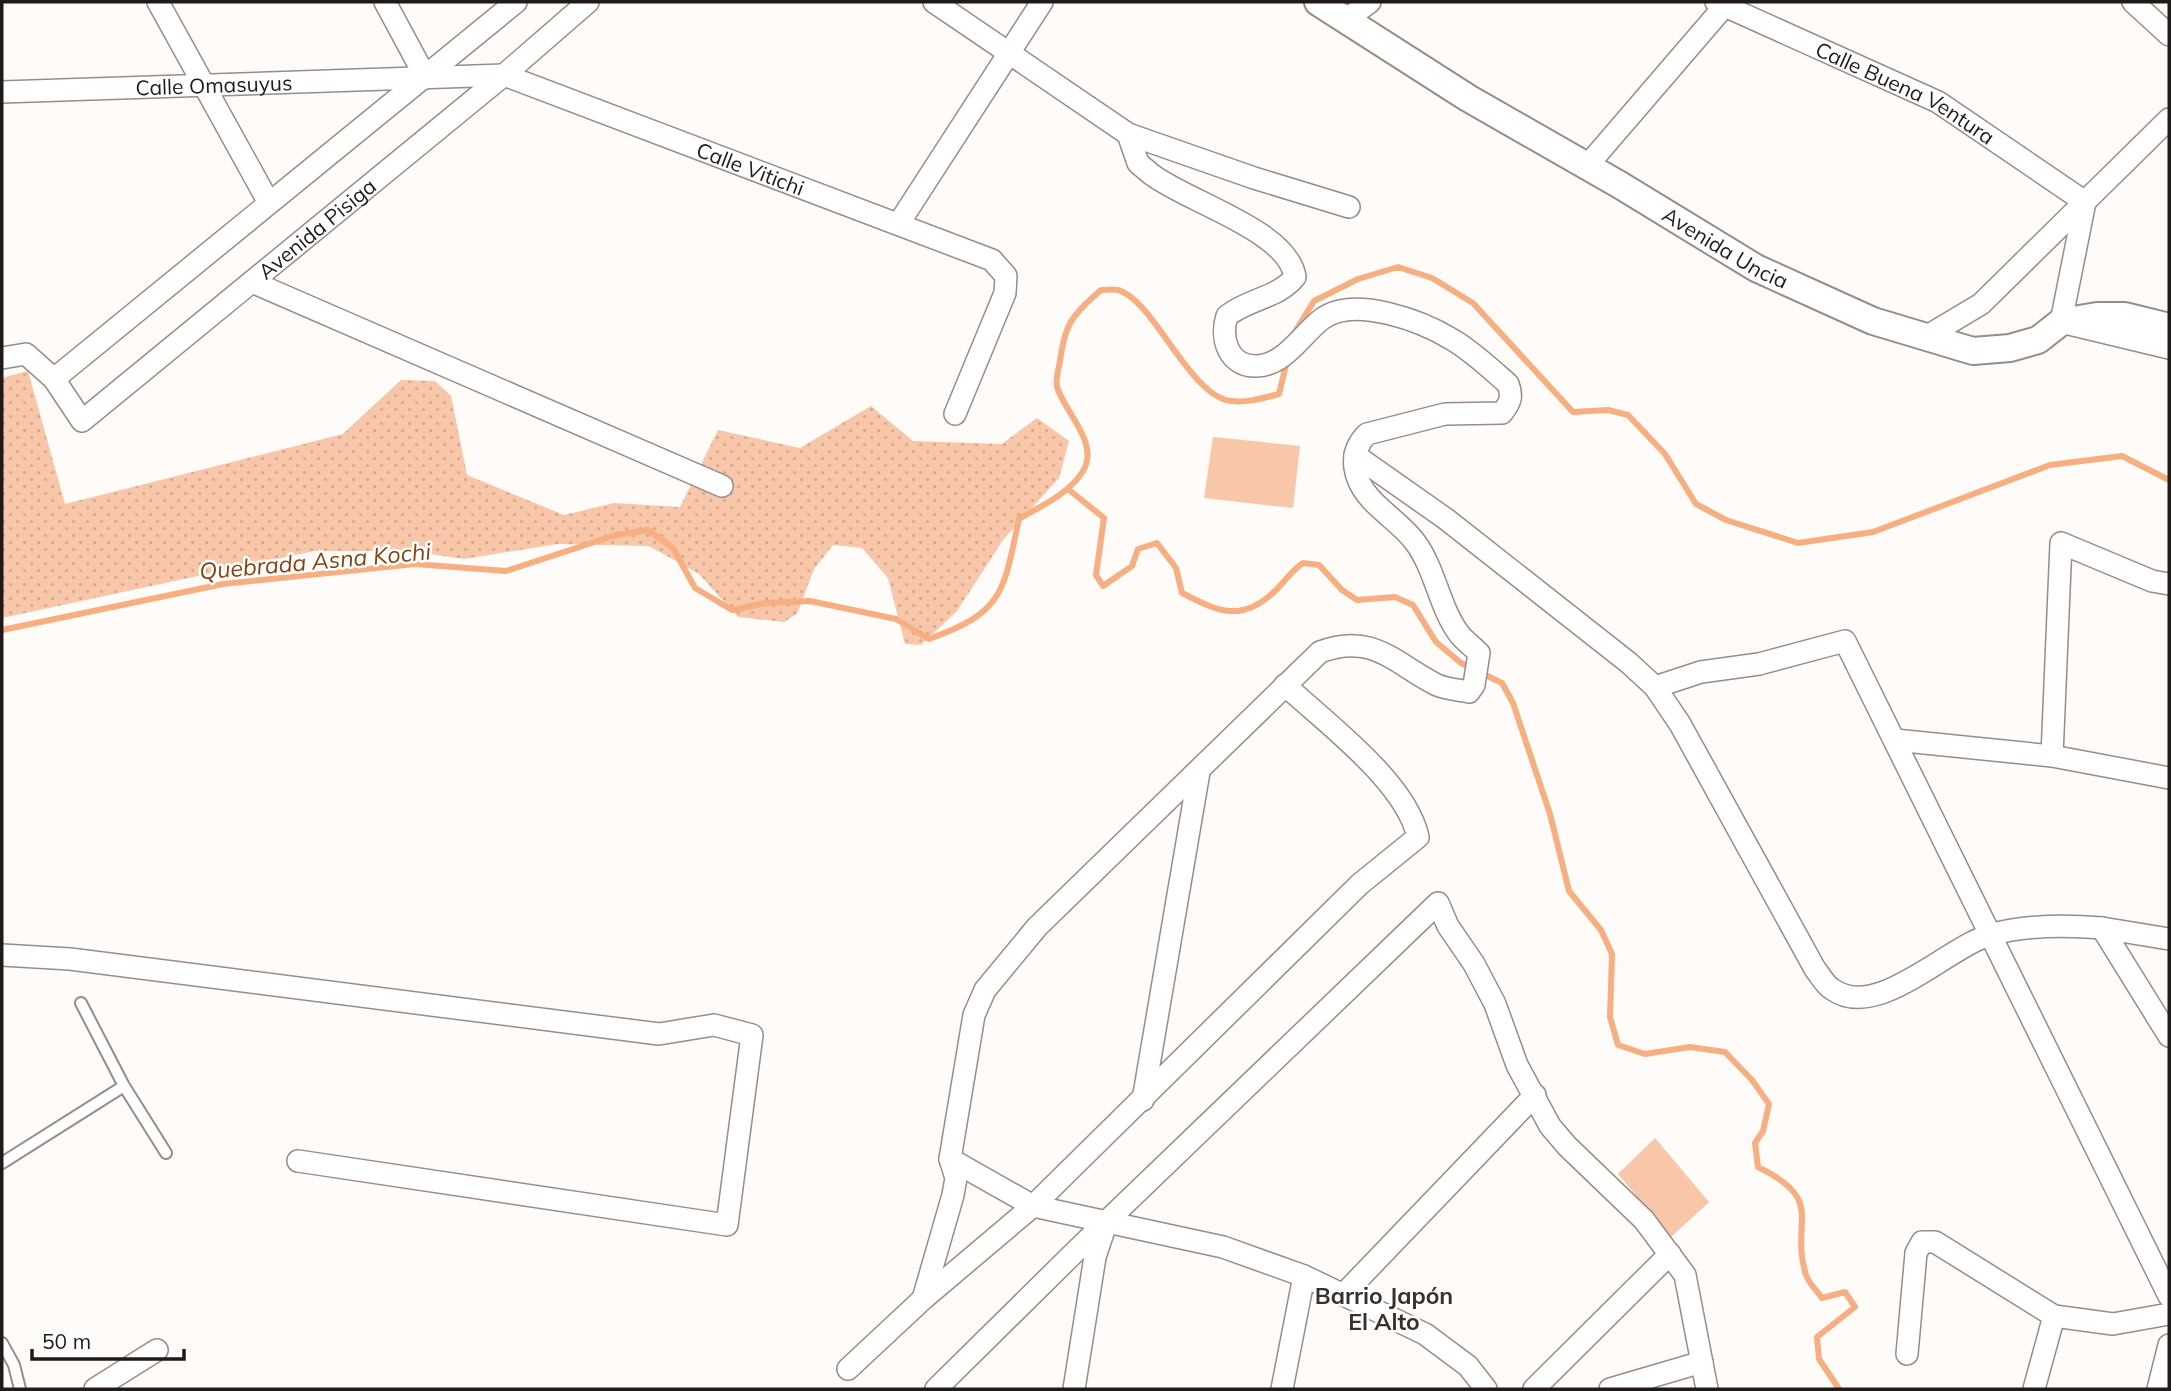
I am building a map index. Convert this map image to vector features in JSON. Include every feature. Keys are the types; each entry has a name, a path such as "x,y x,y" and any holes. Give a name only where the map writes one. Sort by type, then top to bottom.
{"street":[{"path":"158,2 269,203"},
{"path":"385,2 426,78"},
{"path":"54,379 516,2"},
{"name":"Avenida Pisiga","path":"2,358 26,354 54,379 82,421 504,75 588,2"},
{"path":"934,2 1010,51 1128,134 1254,178 1349,207"},
{"path":"900,223 1042,2"},
{"name":"Avenida Uncia","path":"1318,2 1468,98 1756,268 1830,304 1924,338 1973,351 2010,348 2038,340 2061,322 2125,316 2169,327"},
{"path":"1344,21 1370,2"},
{"path":"2133,2 2169,35"},
{"path":"1587,166 1723,3"},
{"name":"Calle Buena Ventura","path":"1723,3 1938,102 2085,202"},
{"name":"Calle Vitichi","path":"426,78 504,75 992,260 1006,276 1005,293 955,414"},
{"name":"Calle Omasuyus","path":"2,92 426,78"},
{"path":"1924,338 1981,304 2169,119"},
{"path":"923,1298 953,1195 956,1178 950,1159 974,1015 985,990 1037,927 1320,652 1338,645 1358,644 1380,651 1439,686 1469,692 1474,685 1479,653 1456,629 1416,542 1371,500 1355,469 1355,455 1358,443 1367,434 1445,414 1502,413 1509,404 1512,393 1508,384 1452,339 1366,308 1335,311 1273,361 1258,366 1243,363 1231,355 1224,341 1223,328 1227,316 1239,306 1286,288 1295,278 1293,266 1281,250 1260,236 1151,174 1138,163 1128,134"},
{"path":"2085,202 2061,322 2169,348"},
{"path":"252,282 722,486"},
{"path":"1355,455 1446,519 1629,663 1655,687 1680,724 1815,969 1830,989 1846,997 1865,999 1885,992 1990,935 2066,925 2169,939"},
{"path":"2052,757 2061,543 2152,581 2169,584"},
{"path":"1655,687 1701,671 1759,664 1845,641 2169,1296"},
{"path":"848,1369 923,1298 1033,1206 1360,884 1418,837 1414,820 1393,786 1285,685"},
{"path":"1895,740 2052,757 2169,778"},
{"path":"1143,1100 1199,772"},
{"path":"936,1389 1438,904 1495,1004 1517,1065 1550,1126 1567,1146 1644,1220 1685,1275 1707,1389"},
{"path":"2102,928 2169,1036"},
{"path":"2,955 70,959 659,1034 714,1025 752,1035 727,1225 298,1161"},
{"path":"1343,1295 1535,1095"},
{"path":"950,1159 1033,1206 1106,1224 1223,1247 1304,1276 1426,1334 1448,1348 1468,1366 1486,1389"},
{"path":"1074,1389 1095,1257 1106,1224"},
{"path":"1908,1354 1916,1253 1922,1242 1935,1242 2054,1316 2113,1324 2169,1314"},
{"path":"1534,1389 1670,1254"},
{"path":"1282,1389 1304,1276"},
{"path":"2034,1389 2054,1316"},
{"path":"2158,1389 2169,1345"},
{"path":"95,1389 157,1350"},
{"path":"1610,1389 1702,1362"}],"lane":[{"path":"81,1003 124,1086 166,1153"},
{"path":"2,1163 124,1086"},
{"path":"2,1343 14,1365 20,1389"}],"shaded area":[{"path":"28,371 65,504 343,434 401,380 435,381 451,396 467,475 564,515 614,503 680,507 718,430 800,448 871,406 913,441 1002,444 1037,418 1069,441 1059,478 1003,540 957,611 921,645 905,644 888,578 862,548 833,545 814,569 797,614 784,622 738,617 699,574 649,546 557,544 464,559 410,551 314,551 2,618 2,378"},
{"path":"1213,437 1300,446 1293,508 1204,498"},
{"path":"1655,1138 1709,1202 1671,1237 1618,1174"}],"waterway":[{"name":"Quebrada Asna Kochi","path":"1293,335 1314,301 1358,279 1398,267 1432,278 1473,303 1573,412 1608,410 1628,415 1665,454 1696,504 1726,520 1798,543 1873,532 2050,465 2122,456 2169,480"},
{"name":"Quebrada Asna Kochi","path":"2,630 223,584 415,564 506,571 616,535 648,530 673,548 695,588 732,610 766,603 810,601 896,619 929,639 954,629 986,609 1003,582 1019,519 1062,493 1083,471 1087,460 1084,439 1061,397 1057,378 1068,328 1083,306 1101,290 1118,290 1131,297 1145,311 1186,366 1216,395 1231,401 1243,401 1279,394 1286,365"},
{"path":"1068,489 1104,518 1096,575 1103,586 1132,566 1138,549 1157,543 1176,568 1182,593 1208,605 1230,611 1252,607 1264,600 1303,563 1319,565 1342,590 1357,600 1395,597 1413,605 1436,642 1461,663 1502,683 1513,703 1550,814 1569,891 1601,930 1612,954 1610,1017 1618,1045 1645,1054 1690,1047 1725,1052 1752,1080 1769,1104 1763,1131 1755,1143 1758,1167 1779,1179 1793,1191 1799,1202 1802,1214 1802,1256 1811,1284 1822,1298 1845,1292 1855,1307 1817,1337 1819,1359 1839,1389"}],"district":[{"name":"Barrio Japón El Alto","path":"1384,1308"}]}
